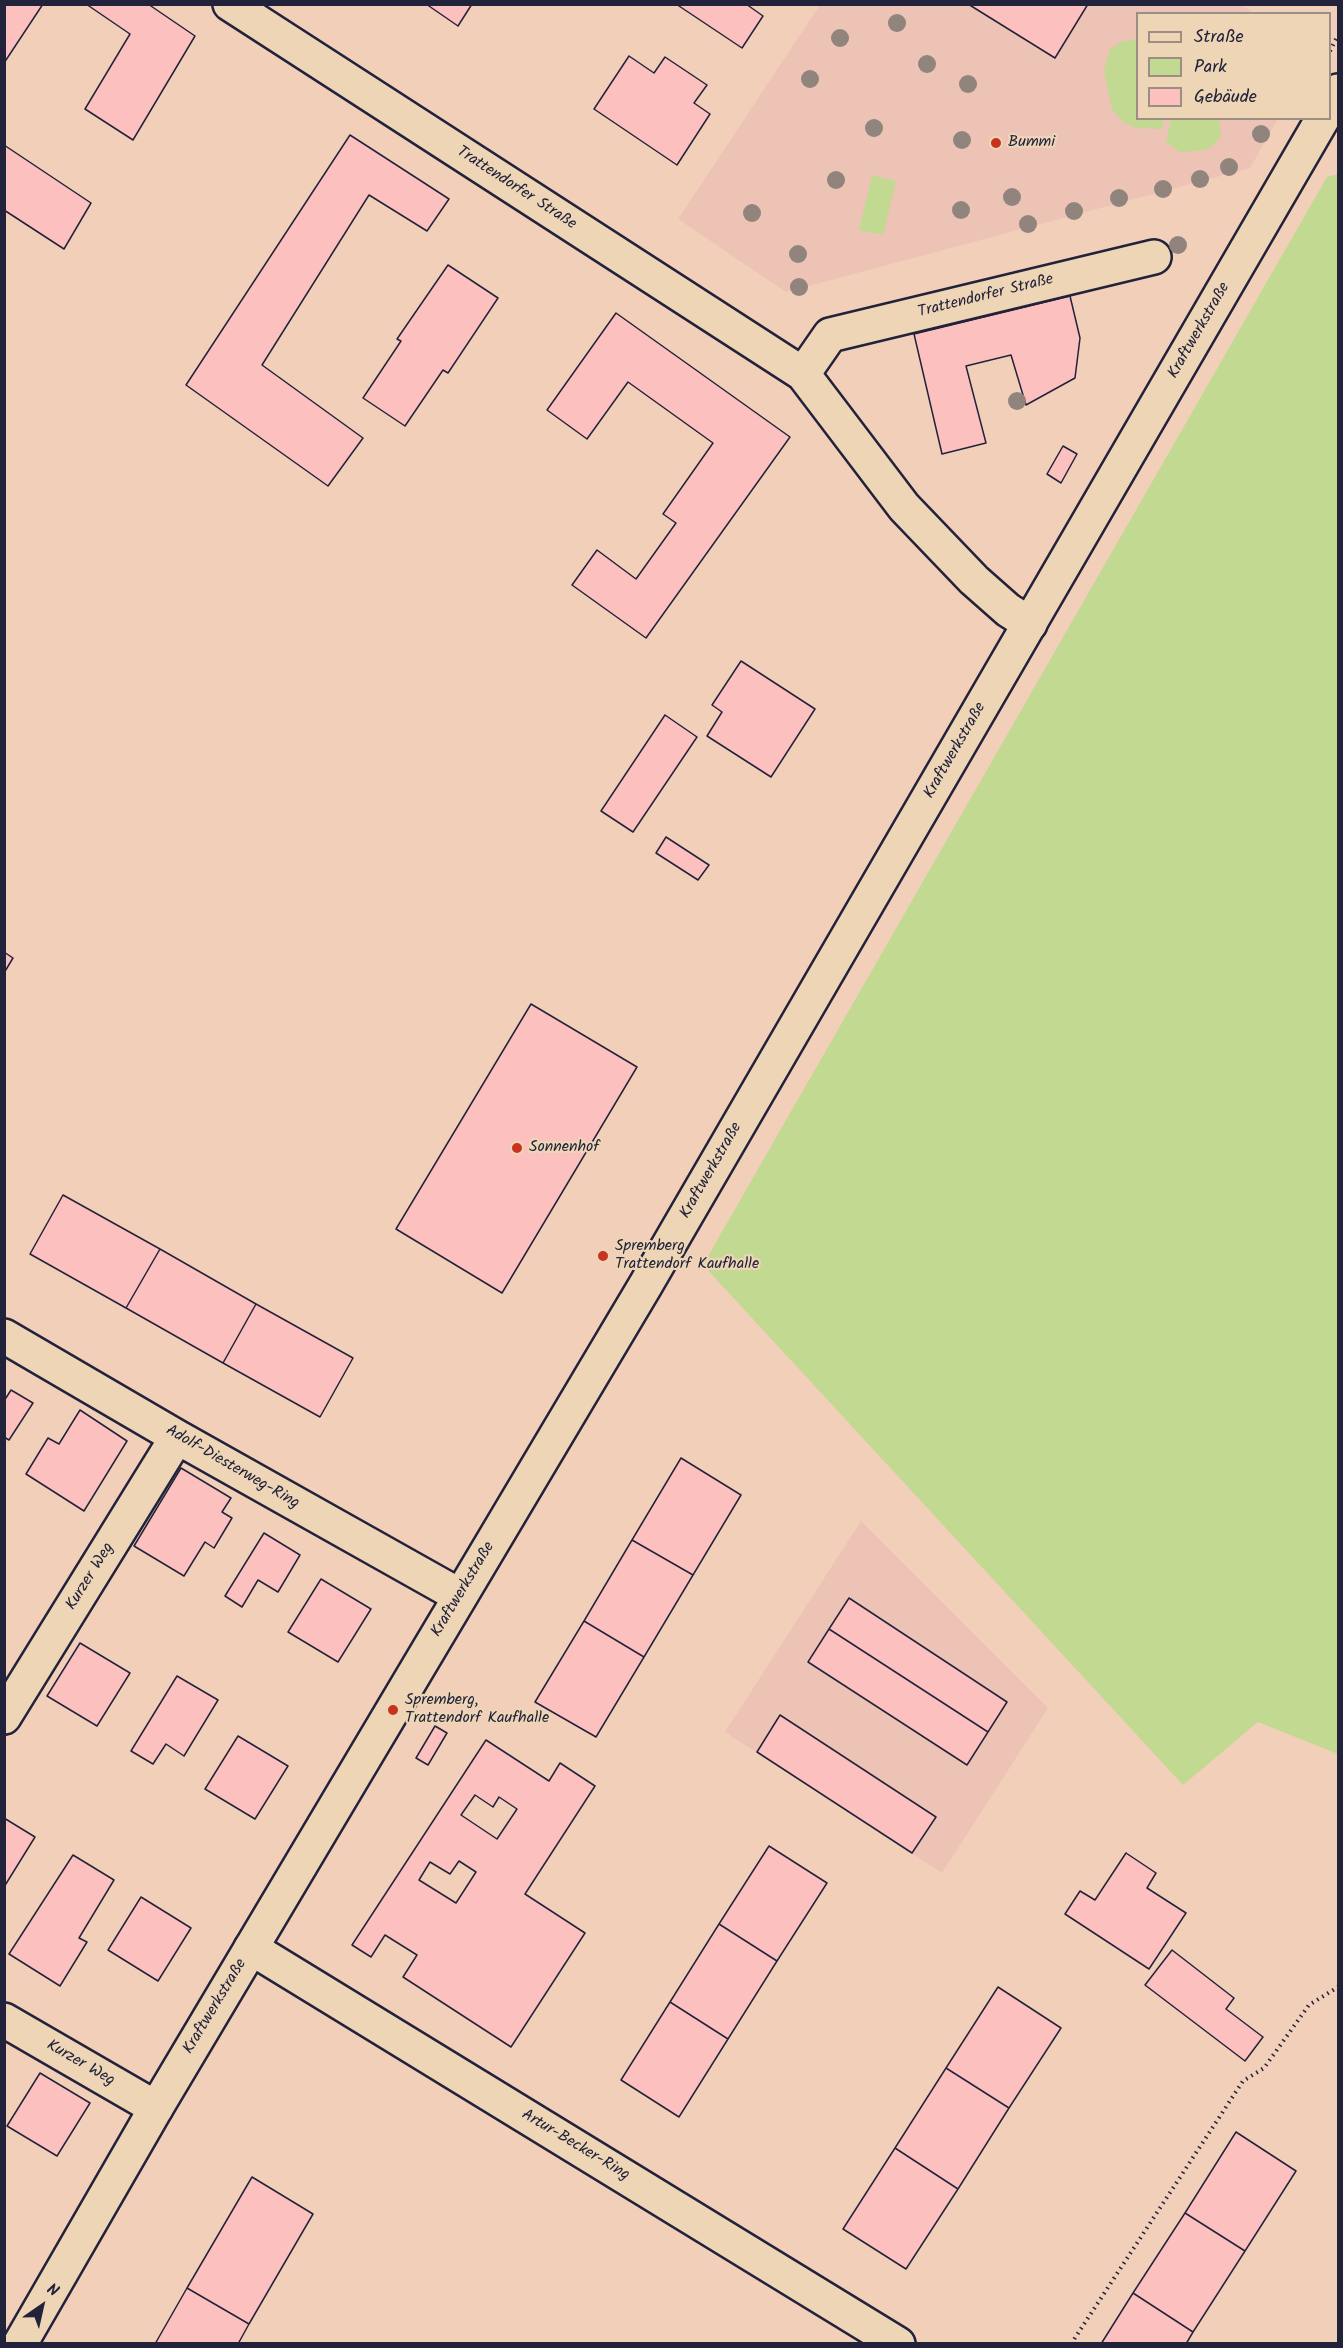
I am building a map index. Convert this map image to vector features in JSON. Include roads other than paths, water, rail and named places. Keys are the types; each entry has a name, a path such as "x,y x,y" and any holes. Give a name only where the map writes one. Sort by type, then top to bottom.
{"street":[{"name":"Trattendorfer Straße","path":"230,4 803,374 904,507 974,580 1008,610 1030,624"},
{"name":"Kraftwerkstraße","path":"20,2343 156,2108 651,1277 1322,120"},
{"name":"Trattendorfer Straße","path":"803,374 830,335 1154,257"},
{"name":"Adolf-Diesterweg-Ring","path":"7,1342 460,1596"},
{"name":"Kurzer Weg","path":"4,1717 177,1437"},
{"name":"Artur-Becker-Ring","path":"251,1948 898,2343"},
{"name":"Kurzer Weg","path":"4,2019 156,2108"}],"place":[{"name":"Bummi","path":"996,143"},
{"name":"Sonnenhof","path":"517,1148"},
{"name":"Spremberg Trattendorf Kaufhalle","path":"603,1256"},
{"name":"Spremberg, Trattendorf Kaufhalle","path":"393,1710"}]}
